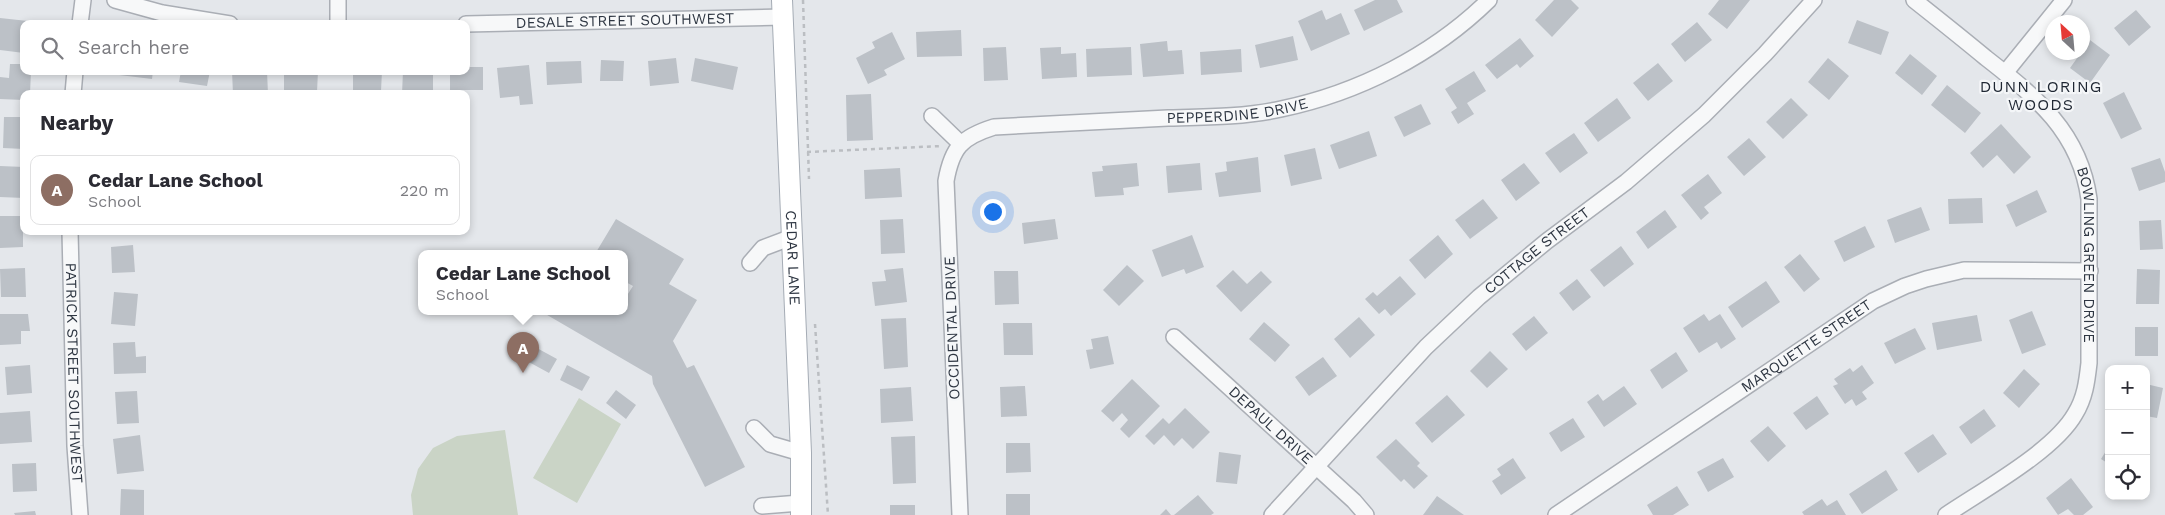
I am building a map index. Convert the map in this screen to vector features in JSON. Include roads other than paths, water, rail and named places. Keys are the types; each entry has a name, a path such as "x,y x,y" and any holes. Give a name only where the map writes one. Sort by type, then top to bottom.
{"main road":[{"name":"CEDAR LANE","path":"783,8 798,153 792,237 801,509"}],"street":[{"path":"80,20 83,0"},
{"path":"115,0 162,13 205,20"},
{"path":"338,0 338,20"},
{"name":"PEPPERDINE DRIVE","path":"961,144 976,132 994,127 1245,115 1308,103 1355,87 1399,66 1442,39 1490,0"},
{"name":"COTTAGE STREET","path":"1272,515 1426,347 1479,297 1547,241 1626,182 1704,115 1765,54 1814,0"},
{"name":"BOWLING GREEN DRIVE","path":"1914,0 2005,73 2049,112 2062,129 2077,155 2086,179 2089,199 2090,271 2087,385 2075,415 2056,439 2041,451 1946,515"},
{"path":"2005,73 2064,0"},
{"name":"DESALE STREET SOUTHWEST","path":"470,24 783,8"},
{"path":"73,90 75,75"},
{"path":"932,116 961,144"},
{"name":"OCCIDENTAL DRIVE","path":"960,515 946,181 950,161 961,144"},
{"name":"PATRICK STREET SOUTHWEST","path":"70,235 75,446 80,515"},
{"path":"750,263 764,248 792,237"},
{"name":"MARQUETTE STREET","path":"1556,515 1873,301 1905,286 1964,270 2090,271"},
{"name":"DEPAUL DRIVE","path":"1174,337 1354,501 1366,515"},
{"path":"754,428 770,444 800,453"},
{"path":"762,506 801,509"}],"place":[{"name":"Cedar Lane School","path":"523,373"}],"district":[{"name":"DUNN LORING WOODS","path":"2041,95"}]}
